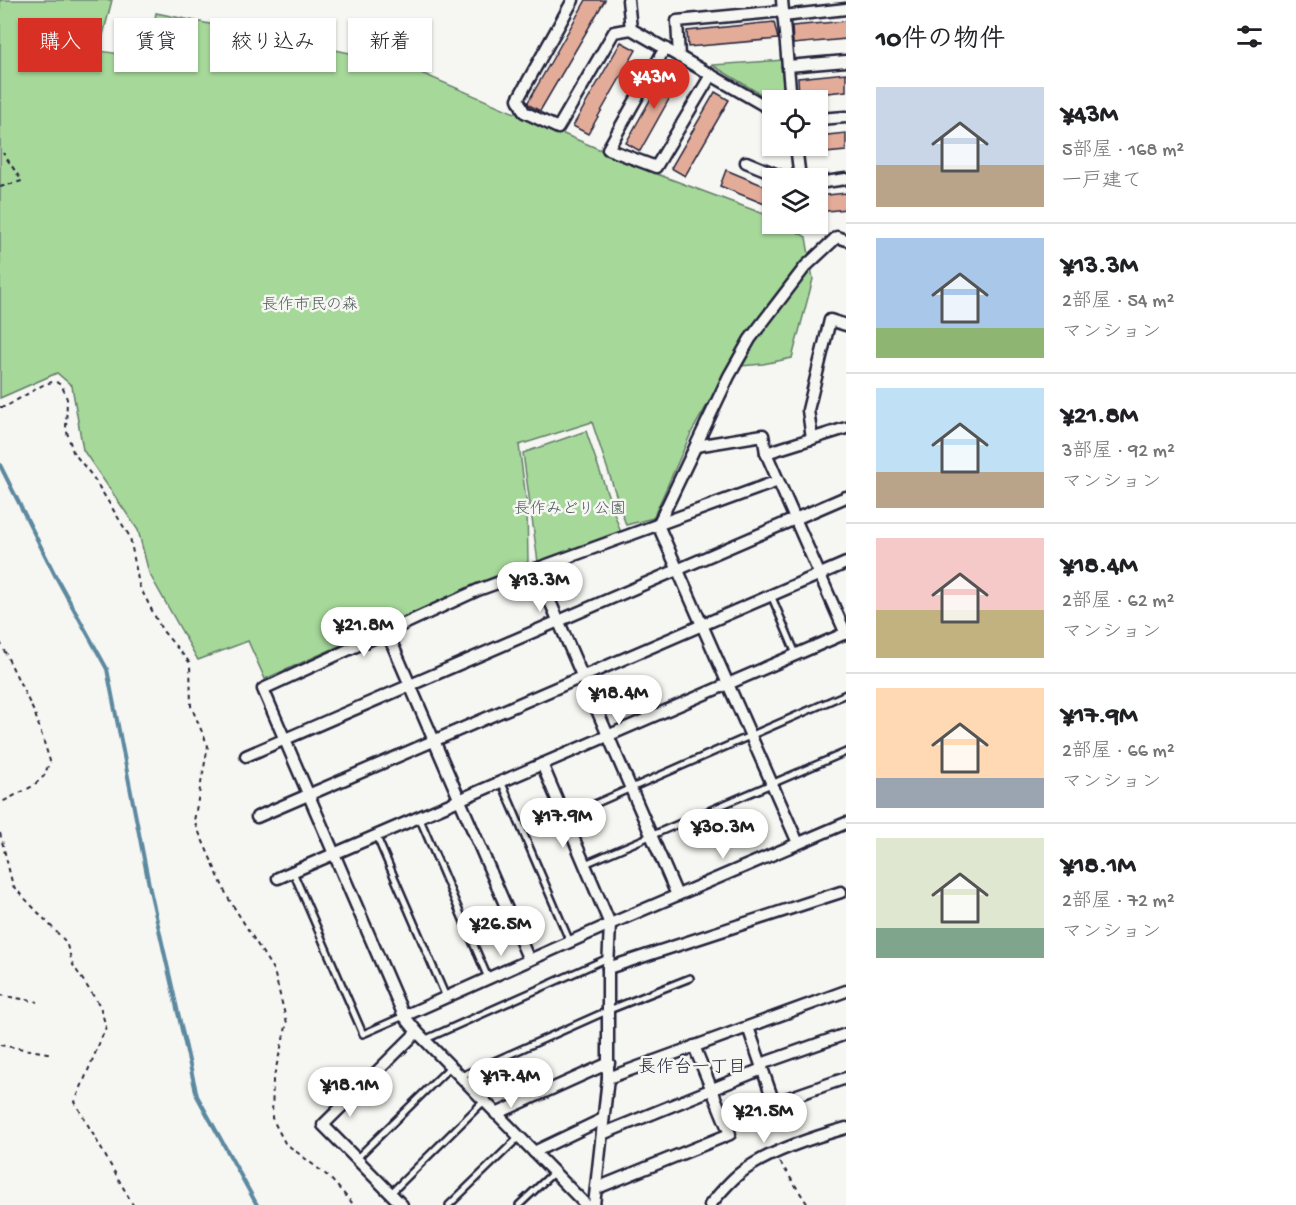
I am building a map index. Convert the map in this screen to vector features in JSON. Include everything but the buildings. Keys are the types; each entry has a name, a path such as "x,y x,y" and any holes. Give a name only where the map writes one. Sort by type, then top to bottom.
{"street":[{"path":"573,0 518,99 524,112 558,128 614,32 631,29 762,104"},
{"path":"628,0 631,29"},
{"path":"783,9 790,90"},
{"path":"679,57 677,21 783,9 846,9"},
{"path":"665,48 608,149 656,167 711,75"},
{"path":"788,66 846,61"},
{"path":"828,118 846,117"},
{"path":"746,162 762,169"},
{"path":"828,182 846,179"},
{"path":"798,843 658,525 729,376 750,339 805,267 837,237 846,240"},
{"path":"812,439 808,410 830,320 846,325"},
{"path":"766,453 846,428"},
{"path":"278,878 846,633 766,453 763,435 696,446"},
{"path":"586,1205 420,1036 404,1016 263,689 478,590 778,481"},
{"path":"246,756 846,497"},
{"path":"257,817 846,563"},
{"path":"536,568 677,895"},
{"path":"387,632 529,960"},
{"path":"542,764 610,924 609,1063 594,1205"},
{"path":"404,1016 610,924 846,823"},
{"path":"608,963 841,892"},
{"path":"608,1078 846,991"},
{"path":"748,1027 774,1103 846,1078"},
{"path":"602,1134 846,1034"},
{"path":"402,1205 323,1125 420,1036"},
{"path":"597,1188 730,1134 694,1046"},
{"path":"496,1114 609,1063"},
{"path":"534,1152 603,1119"},
{"path":"710,1205 740,1173 817,1136 846,1128"}],"lane":[{"path":"771,595 795,654"},
{"path":"565,817 846,694"},
{"path":"585,864 846,752"},
{"path":"501,782 570,942"},
{"path":"419,817 488,978"},
{"path":"376,835 446,998"},
{"path":"293,872 363,1034 404,1016"},
{"path":"420,1036 608,963"},
{"path":"460,1076 609,1010 690,978"},
{"path":"356,1159 450,1067"},
{"path":"391,1193 484,1101"},
{"path":"449,1205 519,1137"},
{"path":"519,1205 554,1172"}],"path":[{"path":"0,187 22,181 3,153"},
{"path":"0,407 5,408 43,385 56,381 62,386 67,399 66,429 73,452 93,477 130,537 139,585 162,630 190,663 191,706 208,746 194,821 227,896 274,971 287,1023 273,1080 272,1118 285,1143 329,1177 354,1205"},
{"path":"0,642 35,714 50,761 44,776 33,786 0,803"},
{"path":"0,833 13,886 66,942 73,965 100,1006 106,1027 75,1101 133,1205"},
{"path":"0,995 39,1002"},
{"path":"0,1045 53,1054"},
{"path":"775,1155 808,1205"}],"green space":[{"name":"長作市民の森","path":"0,0 112,0 102,39 102,18 18,18 18,72 102,72 102,51 114,53 114,72 198,72 198,22 210,24 210,72 336,72 336,50 348,53 348,72 419,72 657,174 762,213 762,234 801,234 806,237 813,279 792,358 763,364 729,367 692,431 653,518 626,525 592,422 519,445 527,507 528,562 265,679 248,641 198,660 149,573 138,530 83,450 72,386 57,373 0,398"},
{"name":"長作市民の森","path":"156,13 180,18 155,18"},
{"path":"784,60 786,90 762,90 762,95 712,65"},
{"name":"長作みどり公園","path":"586,431 621,533 538,562 523,453"}],"waterway":[{"path":"0,465 55,575 107,669 150,890 197,1096 257,1205"}],"district":[{"name":"長作台一丁目","path":"692,1066"}]}
